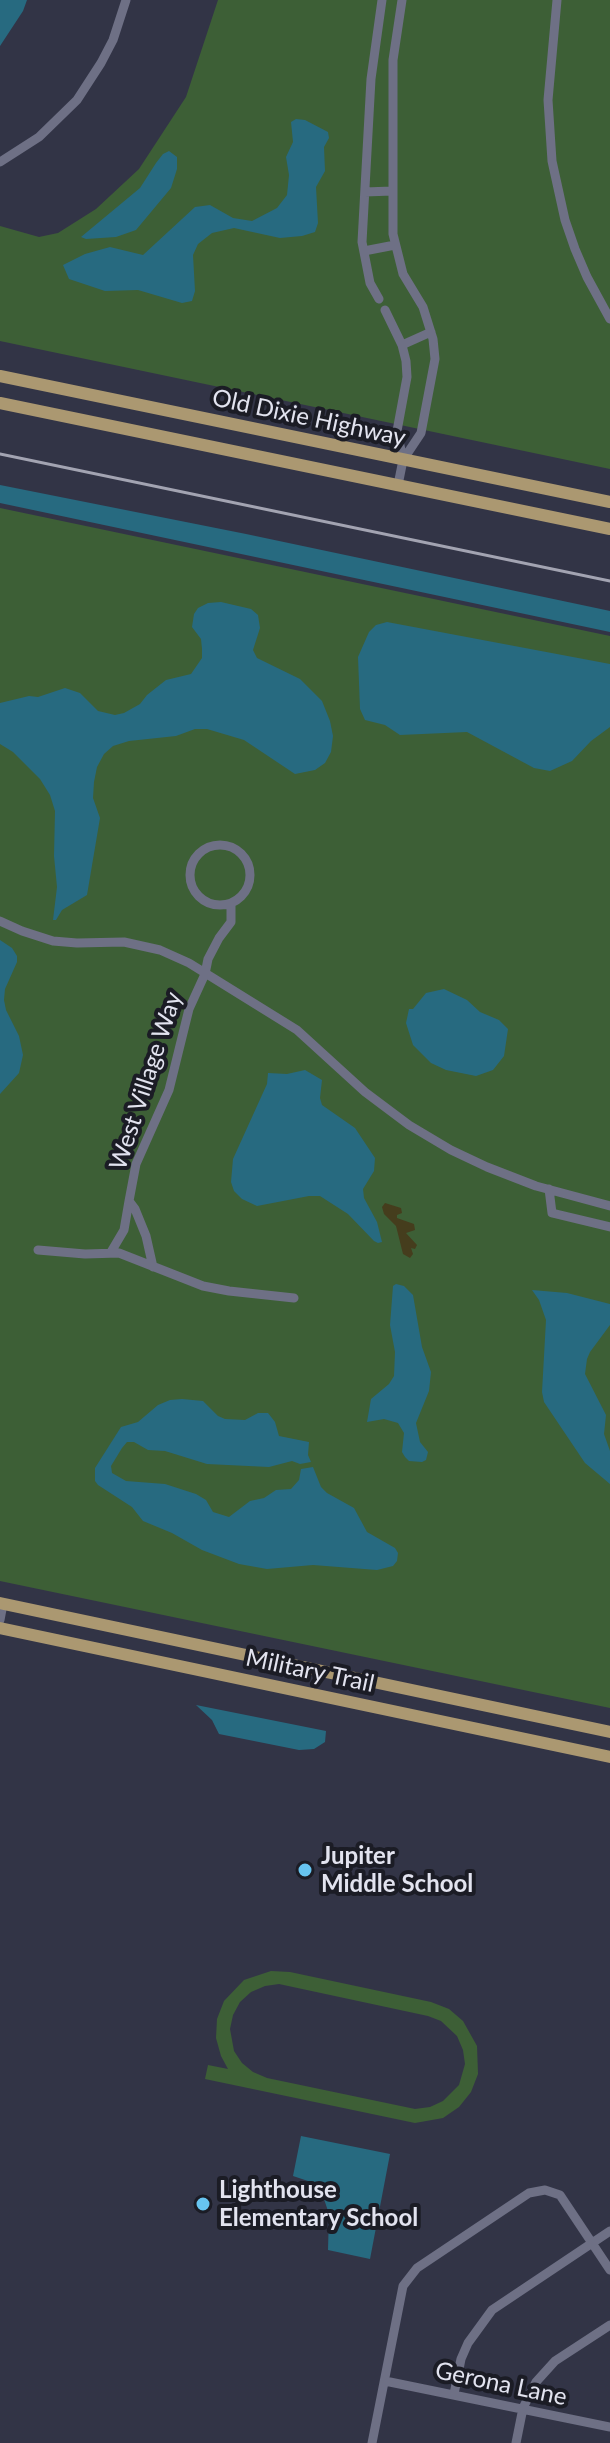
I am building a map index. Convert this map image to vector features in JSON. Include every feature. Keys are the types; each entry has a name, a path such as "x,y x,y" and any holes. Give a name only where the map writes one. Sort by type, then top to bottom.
{"main road":[{"name":"Old Dixie Highway","path":"0,376 610,502"},
{"name":"Old Dixie Highway","path":"0,403 610,529"},
{"name":"Military Trail","path":"2,1603 610,1732"},
{"name":"Military Trail","path":"0,1628 610,1757"}],"street":[{"path":"0,162 39,137 77,100 113,40 126,0"},
{"path":"379,299 370,283 364,251 371,79 382,0"},
{"path":"398,485 403,460 421,433 435,359 423,307 403,274 395,245 392,191 393,60 402,0"},
{"path":"557,0 548,100 552,161 561,205 575,249 610,319"},
{"path":"365,192 392,191"},
{"path":"364,251 395,245"},
{"path":"385,310 402,345 407,377 397,431 403,460"},
{"path":"402,345 431,332"},
{"path":"208,847 232,847 248,864 248,887 231,904 220,906 208,903 198,897 192,887 192,864 208,847"},
{"name":"West Village Way","path":"111,1252 124,1230 136,1164 169,1090 189,1009 205,974 208,959 231,922 231,904"},
{"path":"0,921 53,941 143,945 189,963 297,1030 365,1092 409,1125 451,1150 487,1167 549,1189 610,1206"},
{"path":"549,1189 552,1213 610,1227"},
{"name":"West Village Way","path":"129,1201 146,1236 153,1267"},
{"path":"38,1250 85,1254 111,1252 203,1286 294,1298"},
{"path":"0,1620 2,1603"},
{"path":"372,2443 403,2286 417,2268 529,2193 545,2190 560,2195 610,2270"},
{"path":"454,2394 461,2359 468,2343 492,2310 610,2231"},
{"path":"516,2443 523,2408 536,2382 555,2361 610,2325"},
{"name":"Gerona Lane","path":"385,2381 610,2427"}],"green space":[{"path":"218,0 610,0 610,469 0,341 0,226 39,237 58,233 96,209 139,169 186,97"},
{"path":"0,508 610,636 610,1708 0,1581"},
{"path":"271,1971 290,1972 431,2002 449,2009 463,2021 477,2046 478,2074 471,2092 459,2107 443,2118 415,2123 205,2079 208,2065 228,2069 216,2038 217,2019 224,2001 244,1980","holes":["279,1984 441,2021 457,2036 465,2064 459,2085 443,2101 415,2109 267,2078 253,2072 234,2051 230,2029 240,2002 251,1992"]}],"sand":[{"path":"385,1203 401,1208 402,1213 397,1218 414,1224 415,1230 406,1233 417,1245 415,1249 411,1248 413,1254 410,1258 403,1254 396,1226 384,1214 382,1207"}],"water":[{"path":"0,0 27,0 0,46"},
{"path":"305,120 328,132 329,138 324,147 325,171 316,187 318,223 315,232 280,238 234,228 212,233 198,244 193,255 195,291 192,301 182,303 138,290 105,291 69,279 63,265 85,254 110,247 143,255 195,207 210,205 233,218 252,221 277,208 287,195 289,175 286,157 293,142 291,122"},
{"path":"169,151 177,157 171,188 136,230 116,237 81,237 140,188 163,154"},
{"path":"0,485 610,611 610,632 0,503"},
{"path":"221,602 251,609 258,615 260,628 253,650 257,658 300,679 322,701 333,736 331,752 325,763 315,770 295,774 244,740 207,729 113,746 97,767 94,782 93,798 100,818 87,895 62,910 53,920 57,887 55,811 40,779 13,752 0,744 0,703 38,697 65,688 80,693 98,711 115,715 124,713 140,704 166,680 191,674 202,658 201,639 192,627 194,614 208,603"},
{"path":"387,622 610,664 610,727 572,761 550,771 534,768 467,732 400,735 385,725 365,720 360,709 358,657 369,632 376,625"},
{"path":"0,940 17,956 4,1000 19,1036 23,1055 19,1073 0,1094"},
{"path":"444,989 499,1020 508,1029 504,1056 493,1070 476,1076 446,1070 431,1063 413,1045 406,1023 409,1009 413,1009 426,993"},
{"path":"305,1070 322,1080 322,1105 355,1128 375,1158 374,1171 363,1189 382,1242 374,1241 348,1214 320,1196 257,1206 234,1191 231,1182 233,1159 267,1084 268,1073 287,1074"},
{"path":"393,1286 404,1286 413,1295 422,1347 431,1372 429,1391 416,1423 420,1442 428,1452 426,1460 422,1462 409,1461 405,1457 402,1452 404,1433 398,1423 384,1419 367,1422 371,1399 394,1376 395,1352 390,1325"},
{"path":"532,1290 567,1293 610,1304 610,1325 590,1352 585,1374 606,1415 604,1434 610,1451 610,1484 585,1463 544,1402 546,1320"},
{"path":"182,1399 203,1401 225,1419 245,1420 258,1413 268,1413 275,1422 279,1436 309,1442 311,1462 300,1464 292,1461 269,1467 207,1464 127,1442 111,1466 112,1473 126,1481 165,1484 196,1494 206,1500 213,1512 229,1517 250,1501 264,1498 276,1490 291,1489 299,1480 301,1469 313,1467 321,1487 354,1508 367,1532 395,1548 397,1561 393,1566 377,1570 313,1565 267,1569 239,1564 202,1550 143,1521 132,1507 98,1485 95,1468 121,1427 138,1422 158,1405"},
{"path":"196,1705 326,1731 325,1742 314,1749 299,1750 219,1734 212,1720"},
{"path":"301,2136 390,2154 370,2259 328,2250 329,2214 323,2196 308,2181 293,2176"}],"railway":[{"path":"0,454 610,581"}],"place":[{"name":"Jupiter Middle School","path":"305,1870"},
{"name":"Lighthouse Elementary School","path":"203,2204"}]}
